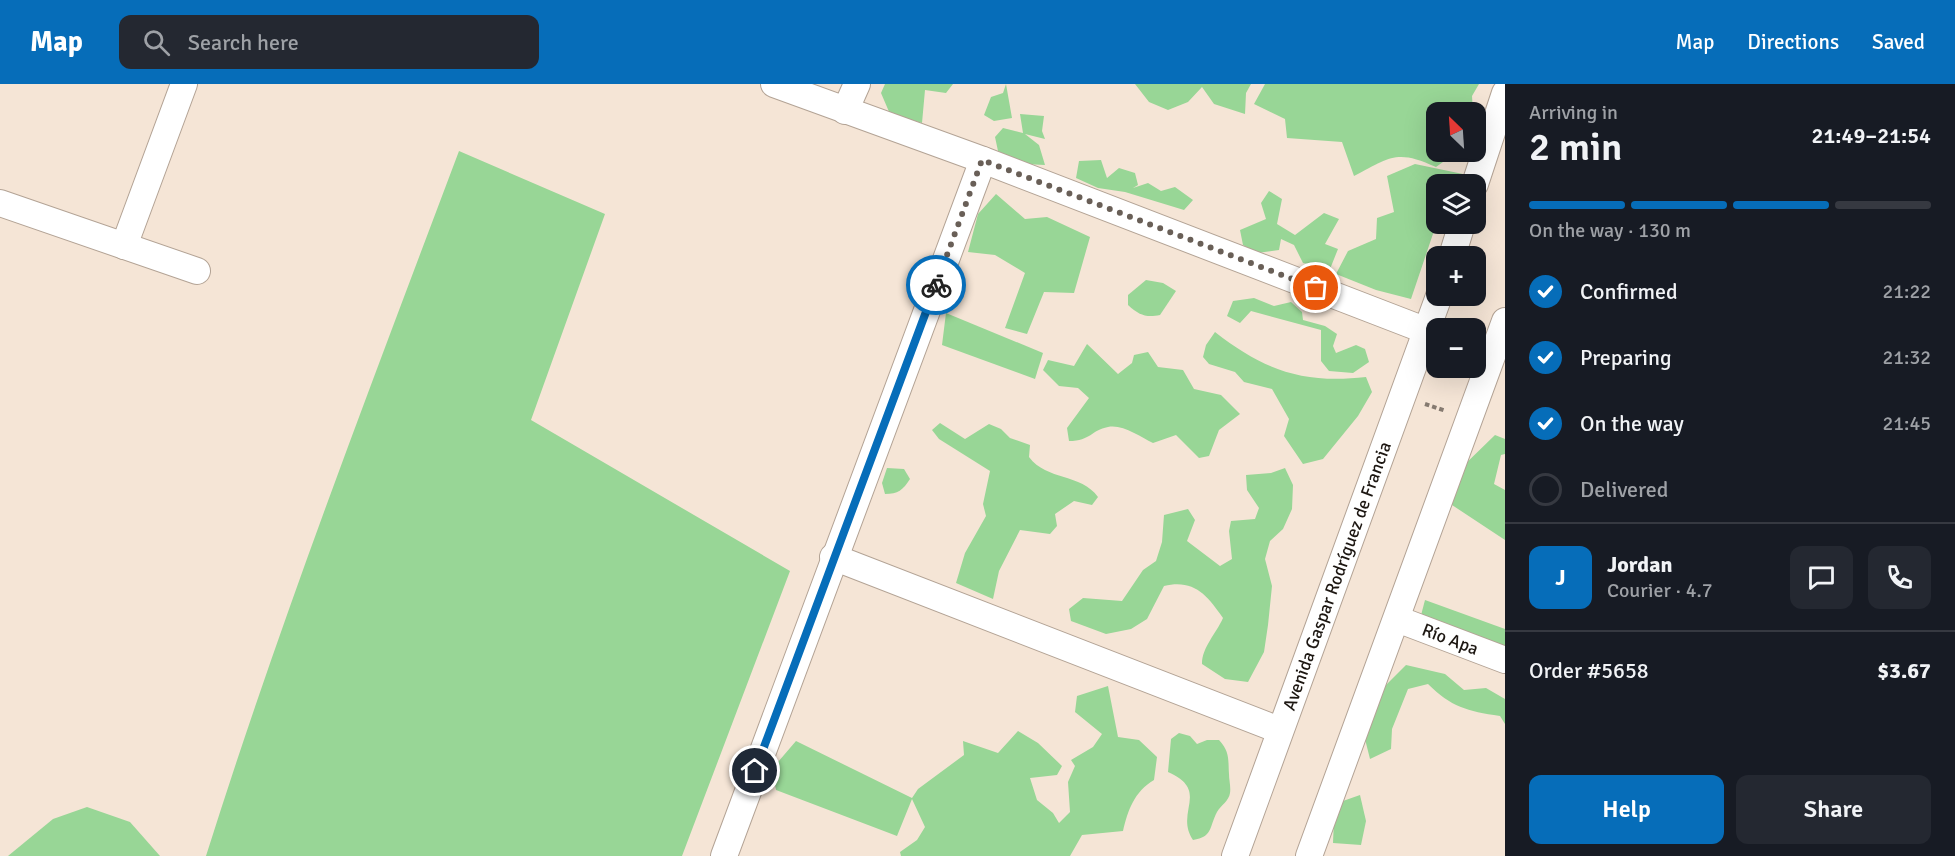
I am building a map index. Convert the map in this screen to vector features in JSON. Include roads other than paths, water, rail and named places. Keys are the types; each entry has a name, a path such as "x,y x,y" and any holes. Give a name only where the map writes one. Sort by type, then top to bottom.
{"street":[{"path":"124,246 184,84"},
{"path":"774,84 982,160 1426,331"},
{"path":"845,111 857,84"},
{"path":"1478,174 1505,93"},
{"path":"724,856 982,160"},
{"path":"0,203 196,271"},
{"path":"1309,856 1505,321"},
{"name":"Avenida Gaspar Rodríguez de Francia","path":"1234,856 1426,334"},
{"path":"833,557 1279,730"},
{"name":"Río Apa","path":"1397,619 1505,660"}]}
